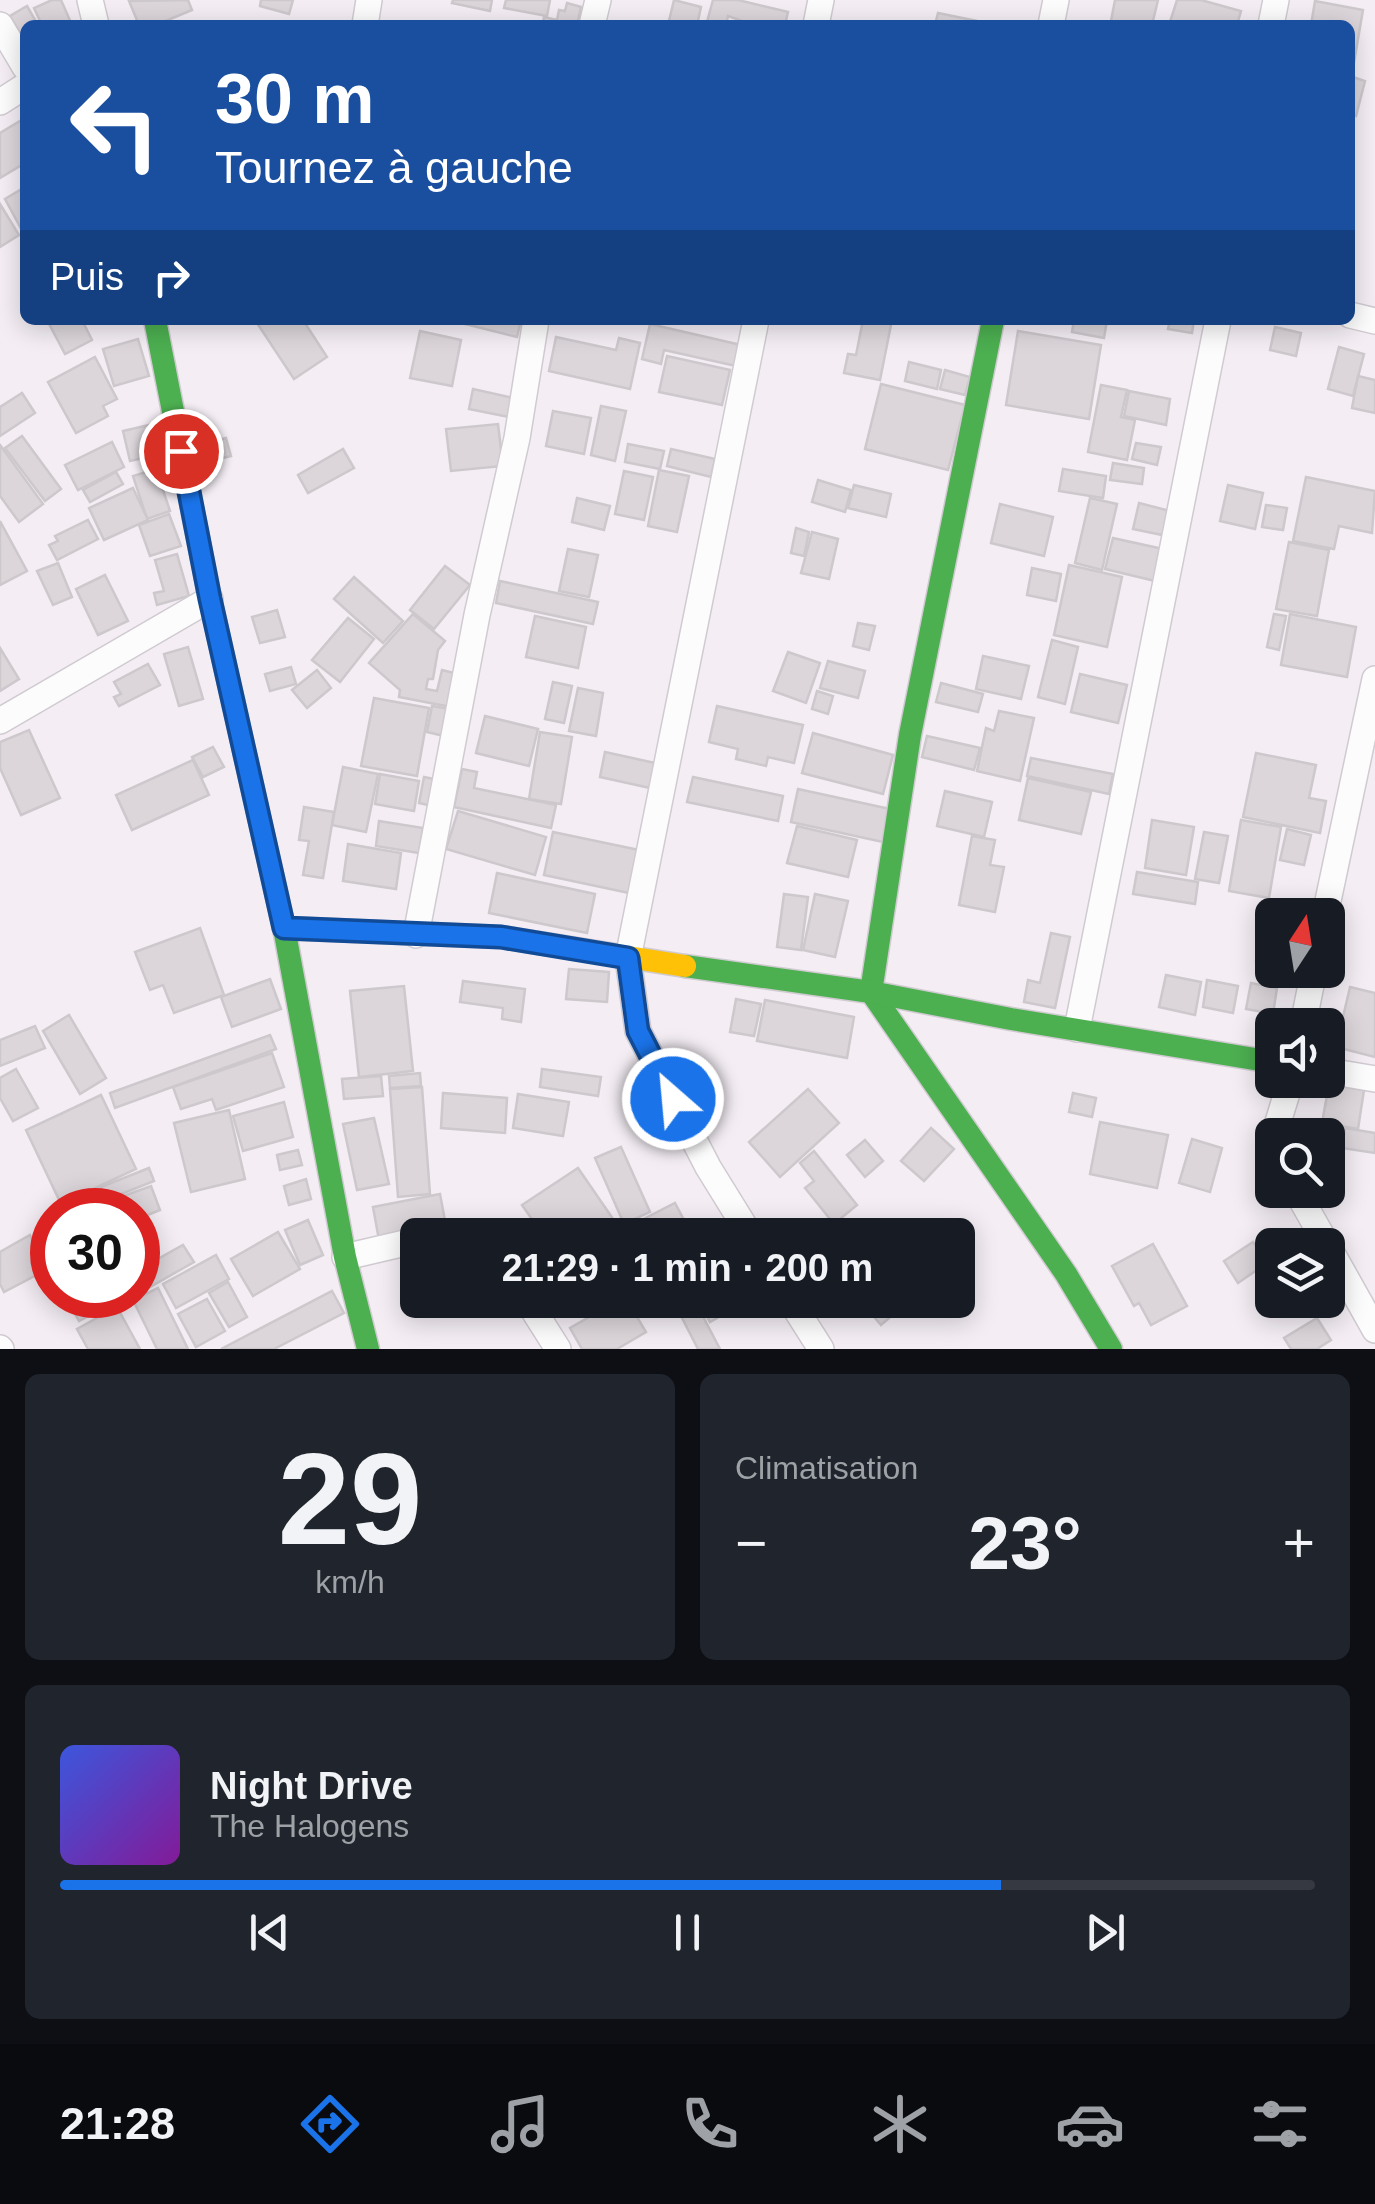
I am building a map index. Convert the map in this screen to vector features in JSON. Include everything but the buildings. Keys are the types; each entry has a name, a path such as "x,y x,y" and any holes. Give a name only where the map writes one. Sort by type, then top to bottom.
{"street":[{"path":"0,24 20,58"},
{"path":"156,325 210,599 284,928 345,1257 368,1349"},
{"path":"416,935 477,615 517,438 535,325"},
{"path":"740,1218 708,1167 638,1031 628,958 755,325"},
{"path":"991,325 910,735 872,992 1066,1274 1111,1349"},
{"path":"1076,1029 1217,325"},
{"path":"0,721 210,599"},
{"path":"1329,898 1375,679"},
{"path":"284,928 501,937 872,992 1255,1059"},
{"path":"1345,1073 1375,1079"},
{"path":"345,1257 400,1244"},
{"path":"1345,1278 1375,1330"},
{"path":"538,1318 558,1349"},
{"path":"801,1318 821,1349"}],"traffic: fast":[{"path":"156,325 210,599 284,928 345,1257 368,1349"},
{"path":"992,325 910,735 871,992 1066,1274 1111,1349"},
{"path":"685,966 871,992 1255,1059"}],"traffic: slow":[{"path":"284,928 501,937 685,966"}],"route":[{"path":"181,451 284,928 501,937 628,958 638,1031 673,1099"}]}
